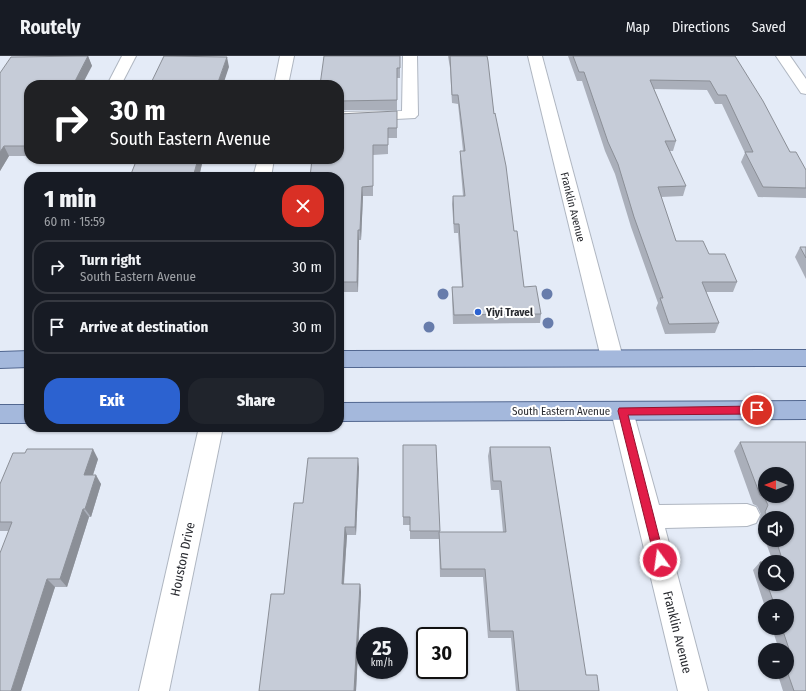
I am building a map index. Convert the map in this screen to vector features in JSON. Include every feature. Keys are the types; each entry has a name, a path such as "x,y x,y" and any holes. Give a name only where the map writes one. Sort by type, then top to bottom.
{"main road":[{"path":"344,359 806,358"},
{"path":"0,360 24,359"},
{"name":"South Eastern Avenue","path":"344,412 806,410"},
{"path":"0,414 24,414"}],"street":[{"path":"117,80 129,56"},
{"path":"282,80 287,56"},
{"path":"344,117 410,115 410,56"},
{"name":"Franklin Avenue","path":"535,56 612,358"},
{"path":"782,56 806,90"},
{"name":"Franklin Avenue","path":"622,411 693,691"},
{"name":"Houston Drive","path":"154,691 210,432"},
{"path":"649,517 747,515"}],"building":[{"path":"88,56 76,80 24,80 24,146 4,146 0,152 0,73 11,57"},
{"path":"164,56 227,57 219,80 152,80"},
{"path":"324,56 400,56 400,68 397,68 397,100 344,101 344,80 321,80"},
{"path":"450,56 487,56 494,114 495,113 506,166 514,231 517,231 524,287 536,286 541,314 454,315 452,287 463,287 459,224 454,224 453,196 465,196 460,151 465,151 458,95 452,95"},
{"path":"573,56 735,56 763,101 790,152 796,152 806,170 806,188 763,187 745,152 753,152 726,95 718,95 710,81 650,80 676,141 665,141 686,186 658,187 676,241 703,241 709,254 725,254 737,282 702,282 719,323 669,324 660,298 663,298 634,217 618,164 608,142 584,72 579,72"},
{"path":"397,111 397,128 388,128 388,145 373,145 373,186 362,187 360,230 358,230 357,282 344,282 344,172 311,172 311,164 344,164 344,114"},
{"path":"135,164 197,164 194,172 132,172"},
{"path":"800,247 806,247 806,258"},
{"path":"740,442 806,442 806,691 794,691 790,679 794,679 794,643 787,643 784,635 794,635 794,599 772,599 770,591 794,591 794,555 781,555 778,547 794,547 794,511 765,511 768,505 767,503 794,503 794,467 758,467 758,490"},
{"path":"403,445 436,445 440,531 410,531 410,517 403,517"},
{"path":"490,447 550,447 586,675 597,675 599,691 519,691 513,631 490,631 485,569 441,569 439,532 506,532 501,481 493,481"},
{"path":"27,449 93,449 84,475 96,475 60,579 47,579 11,691 0,691 0,553 12,522 0,522 0,484 13,453 25,453"},
{"path":"308,458 358,458 355,527 345,527 342,584 360,584 358,627 356,627 354,691 259,691 271,594 284,594 294,503 303,503"}],"place":[{"name":"Yiyi Travel","path":"478,312"}],"route":[{"path":"660,560 622,411 757,410"}]}
